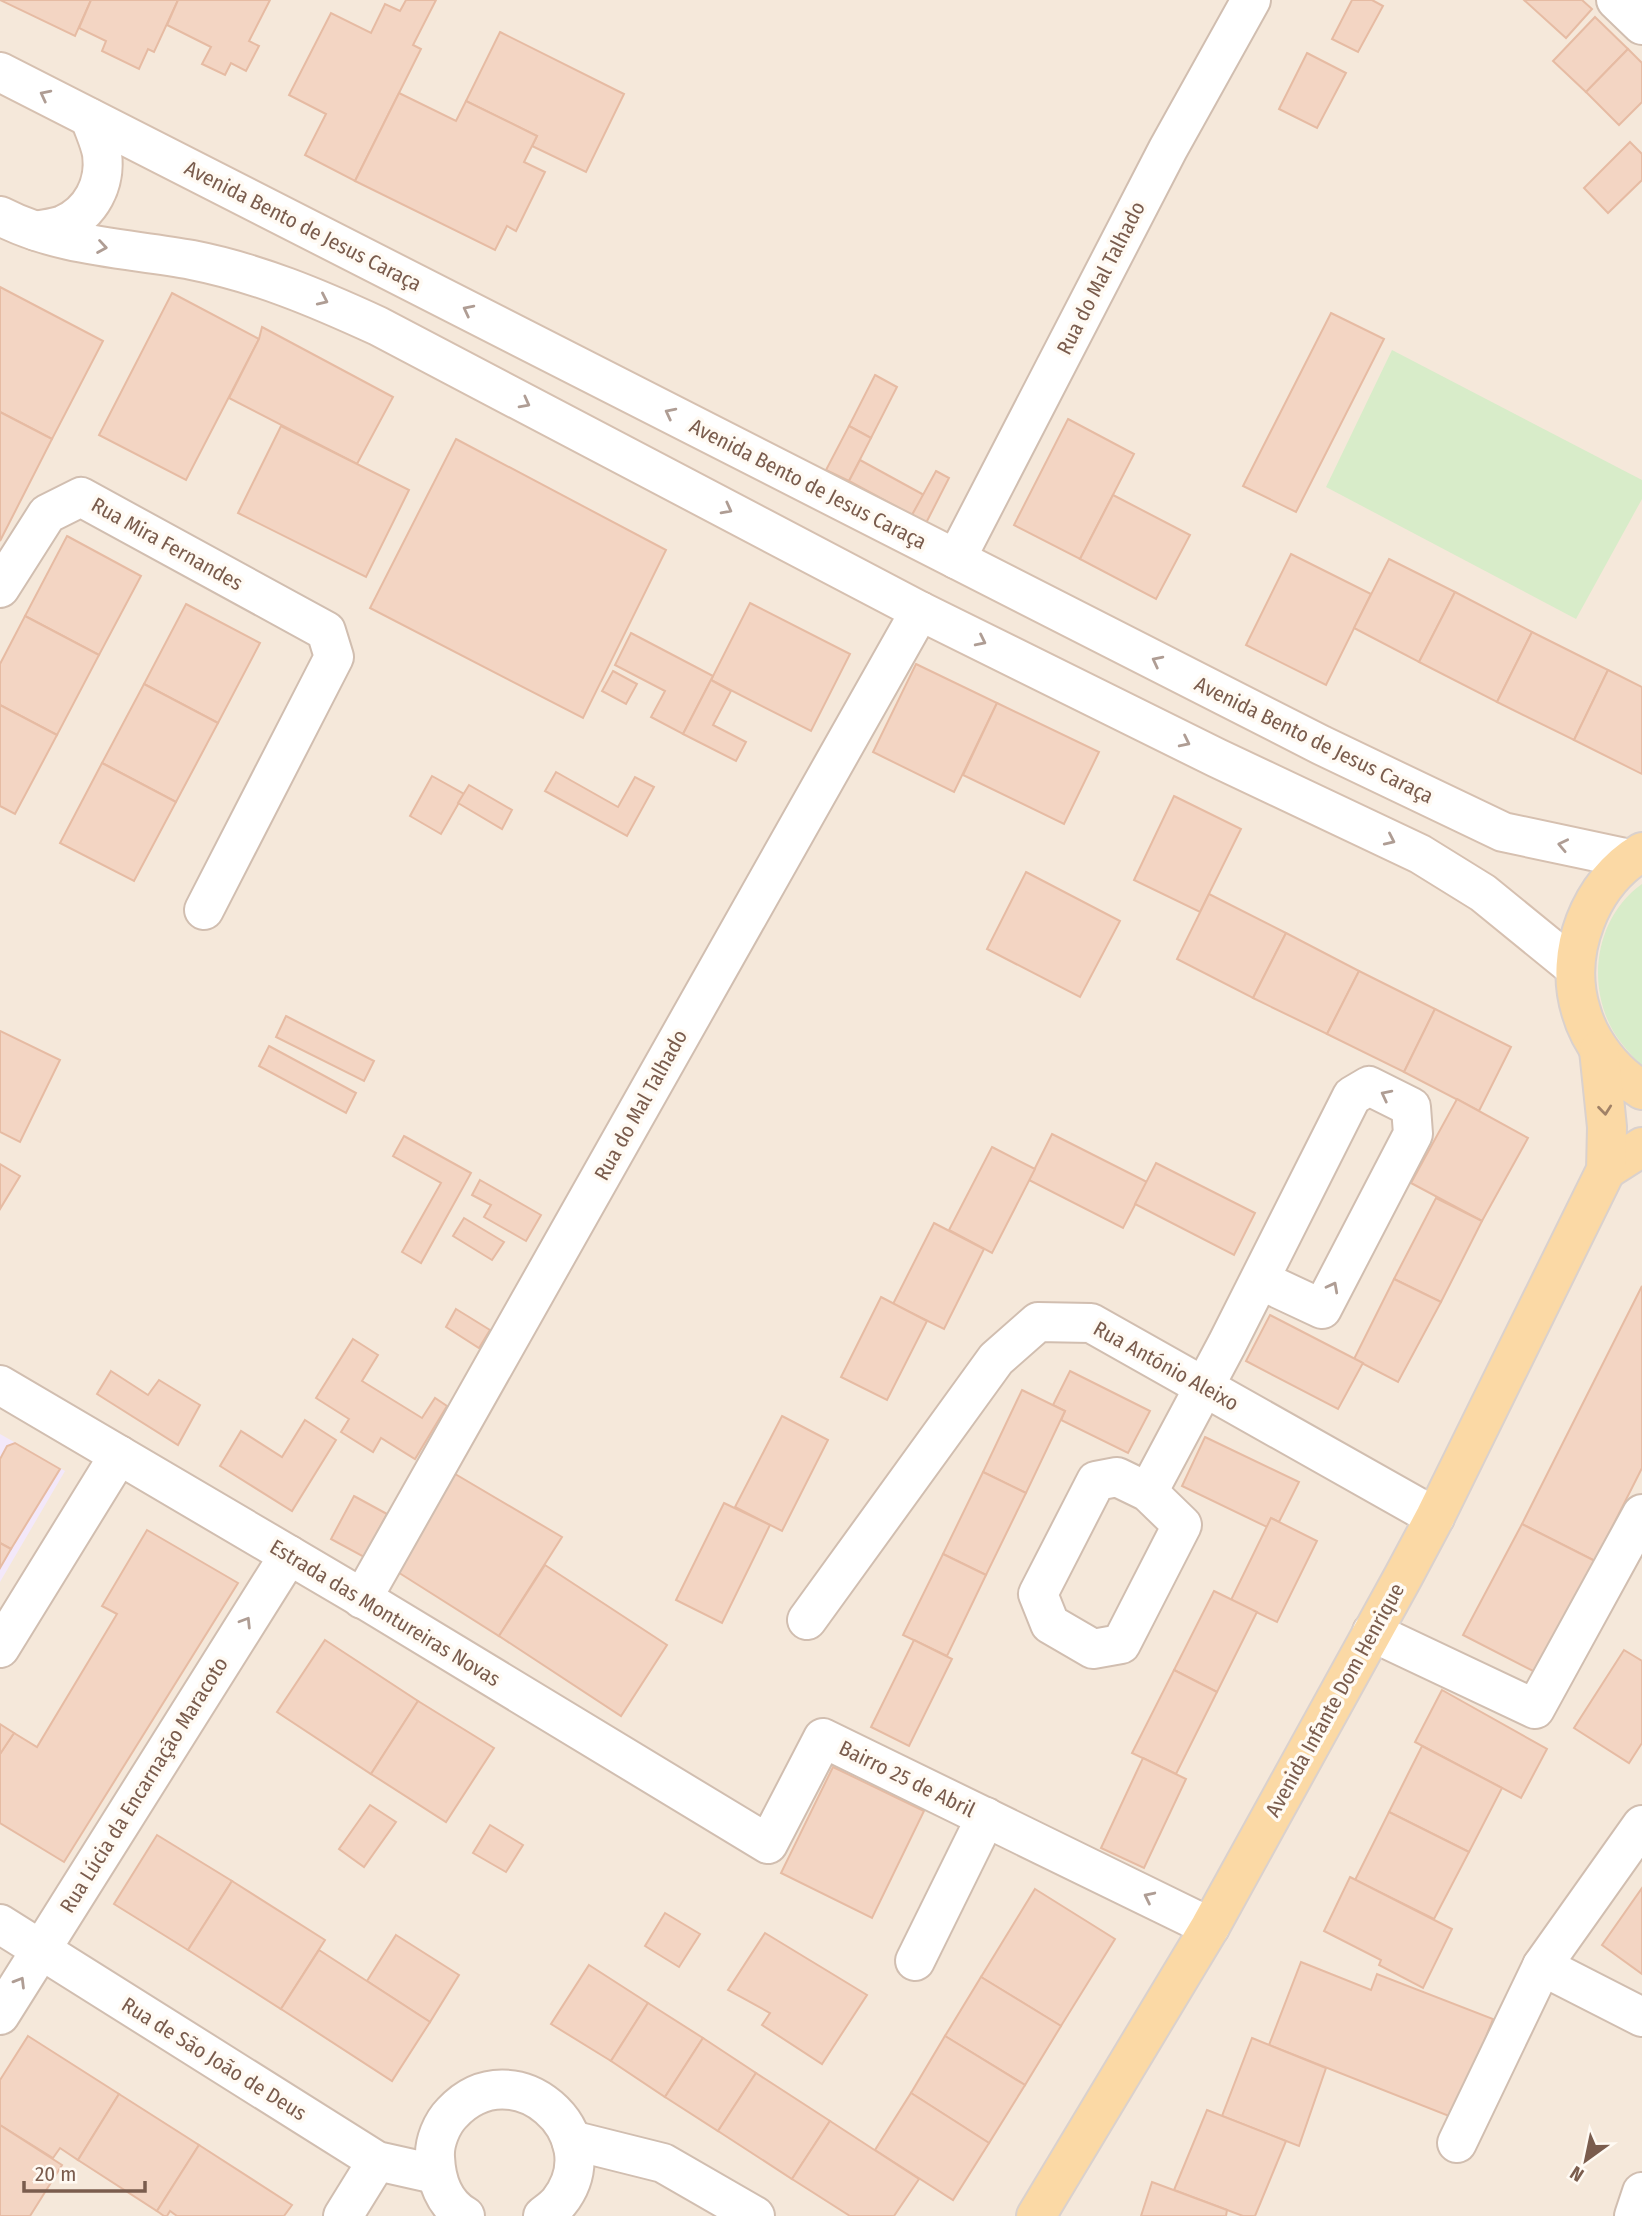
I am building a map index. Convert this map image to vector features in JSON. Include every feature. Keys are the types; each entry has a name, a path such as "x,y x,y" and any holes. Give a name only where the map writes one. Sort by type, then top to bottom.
{"main road":[{"path":"1636,856 1601,890 1582,927 1575,968 1581,1011 1599,1050 1625,1080 1642,1090"},
{"name":"Avenida Infante Dom Henrique","path":"1036,2216 1210,1927 1435,1517 1606,1170 1607,1127 1599,1050"},
{"path":"1606,1170 1642,1147"}],"street":[{"name":"Rua do Mal Talhado","path":"956,559 1168,149 1251,0"},
{"path":"1616,0 1642,25"},
{"name":"Avenida Bento de Jesus Caraça","path":"0,72 1321,745 1503,832 1636,856"},
{"path":"36,231 63,225 83,212 96,194 103,176 102,153 90,118"},
{"path":"0,216 72,242 191,260 271,280 309,294 378,326 920,611 1217,758 1420,854 1483,893 1575,968"},
{"name":"Rua Mira Fernandes","path":"0,588 47,514 82,497 326,631 334,657 204,910"},
{"name":"Rua do Mal Talhado","path":"362,1599 920,611"},
{"path":"1149,1492 1352,1096 1369,1086 1411,1107 1413,1134 1322,1309 1260,1280"},
{"name":"Rua António Aleixo","path":"807,1620 996,1359 1038,1322 1091,1323 1435,1517"},
{"name":"Estrada das Montureiras Novas","path":"0,1385 289,1555 768,1844"},
{"path":"0,1648 119,1455"},
{"path":"1372,1632 1535,1709 1642,1514"},
{"name":"Rua Lúcia da Encarnação Maracoto","path":"0,2015 289,1555"},
{"name":"Bairro 25 de Abril","path":"768,1844 823,1738 1210,1927"},
{"name":"Bairro 25 de Abril","path":"915,1961 986,1817"},
{"path":"1457,2143 1542,1966 1642,1825"},
{"name":"Rua de São João de Deus","path":"0,1924 377,2161 435,2174"},
{"path":"1542,1966 1642,2017"},
{"path":"465,2216 445,2196 435,2174 434,2149 445,2120 462,2102 482,2092 506,2088 537,2097 556,2112 571,2140 574,2164 570,2181 559,2202 543,2216"},
{"path":"571,2140 663,2163 755,2216"},
{"path":"343,2216 377,2161"},
{"path":"1634,2216 1642,2192"}],"shaded area":[{"path":"0,0 1642,0 1642,2216 0,2216"},
{"path":"0,1434 65,1471 0,1582"}],"green space":[{"path":"1392,350 1642,480 1642,499 1576,619 1326,487"},
{"path":"1642,884 1642,1065 1623,1045 1611,1026 1602,1005 1598,983 1603,938 1625,899"}],"building":[{"path":"0,0 91,0 75,36"},
{"path":"91,0 178,0 154,52 148,49 139,69 102,51 106,41 79,28"},
{"path":"178,0 270,0 249,41 259,46 246,71 231,63 225,75 202,64 211,47 167,25"},
{"path":"406,0 436,0 413,45 421,49 355,181 305,155 326,114 289,95 331,13 371,33 385,4 400,11"},
{"path":"1352,0 1372,0 1383,6 1358,52 1332,39"},
{"path":"1524,0 1582,0 1592,9 1566,38"},
{"path":"1595,17 1628,49 1586,92 1553,61"},
{"path":"500,32 624,94 586,172 532,146 537,136 466,101"},
{"path":"1628,49 1642,63 1642,102 1619,125 1586,92"},
{"path":"1307,53 1346,73 1317,128 1279,109"},
{"path":"399,93 456,121 466,101 537,136 524,162 545,172 516,231 507,226 495,250 355,181"},
{"path":"1630,142 1642,154 1642,180 1608,213 1584,188"},
{"path":"0,287 103,341 52,439 0,412"},
{"path":"172,293 259,339 186,480 99,435"},
{"path":"1331,313 1384,339 1296,512 1243,486"},
{"path":"262,327 393,397 357,464 229,398 259,339"},
{"path":"875,375 897,387 871,438 849,426"},
{"path":"0,412 52,439 0,541"},
{"path":"1068,419 1134,454 1080,559 1014,525"},
{"path":"281,426 409,490 366,577 238,513"},
{"path":"849,426 871,438 849,481 826,470"},
{"path":"456,439 666,550 583,718 370,608"},
{"path":"860,460 924,495 912,515 849,481"},
{"path":"936,471 949,478 926,523 912,515"},
{"path":"1113,495 1190,535 1156,599 1080,559"},
{"path":"67,536 141,576 99,655 25,616"},
{"path":"1291,554 1371,594 1326,685 1246,645"},
{"path":"1389,559 1455,592 1419,662 1354,628"},
{"path":"1455,592 1532,632 1497,702 1419,662"},
{"path":"750,603 850,654 811,731 711,680"},
{"path":"186,604 260,643 218,723 144,684"},
{"path":"25,616 99,655 57,735 0,705 0,664"},
{"path":"1532,632 1608,670 1574,740 1497,702"},
{"path":"631,633 713,676 683,734 651,717 665,691 615,665"},
{"path":"916,664 997,703 954,792 873,752"},
{"path":"1608,670 1642,687 1642,774 1574,740"},
{"path":"613,671 637,684 626,704 602,691"},
{"path":"711,680 731,691 713,725 746,742 736,761 683,734"},
{"path":"144,684 218,723 176,802 102,763"},
{"path":"997,703 1099,752 1064,824 963,775"},
{"path":"0,705 57,735 15,814 0,806"},
{"path":"102,763 176,802 134,881 60,843"},
{"path":"556,772 618,807 635,777 654,787 627,836 545,791"},
{"path":"432,776 464,794 441,834 410,816"},
{"path":"469,785 512,810 502,829 458,803"},
{"path":"1174,796 1241,829 1200,912 1134,880"},
{"path":"1026,872 1120,921 1080,997 987,949"},
{"path":"1209,894 1286,933 1253,998 1177,959"},
{"path":"1286,933 1359,971 1327,1034 1253,998"},
{"path":"1359,971 1435,1009 1404,1072 1327,1034"},
{"path":"1435,1009 1511,1047 1479,1111 1404,1072"},
{"path":"286,1016 374,1061 364,1081 276,1037"},
{"path":"0,1031 60,1060 20,1142 0,1132"},
{"path":"269,1046 356,1093 346,1113 259,1066"},
{"path":"1457,1099 1528,1138 1482,1221 1411,1183"},
{"path":"1052,1134 1147,1182 1123,1228 1029,1180"},
{"path":"404,1136 471,1173 421,1263 402,1252 441,1183 393,1156"},
{"path":"992,1147 1035,1169 992,1253 949,1230"},
{"path":"1156,1163 1255,1213 1234,1255 1135,1204"},
{"path":"0,1164 20,1176 0,1209"},
{"path":"480,1180 541,1215 526,1241 484,1217 491,1205 472,1195"},
{"path":"1436,1198 1482,1221 1441,1302 1394,1279"},
{"path":"464,1218 504,1242 492,1260 453,1236"},
{"path":"934,1223 984,1249 944,1329 893,1304"},
{"path":"1394,1279 1441,1302 1398,1382 1354,1359"},
{"path":"1642,1286 1642,1468 1595,1561 1522,1524"},
{"path":"881,1297 927,1321 887,1400 841,1377"},
{"path":"456,1309 490,1330 479,1348 446,1327"},
{"path":"1270,1315 1363,1363 1338,1409 1246,1361"},
{"path":"353,1339 378,1355 362,1381 422,1418 435,1398 447,1406 415,1459 381,1438 373,1452 341,1432 349,1419 316,1398"},
{"path":"111,1371 148,1395 159,1380 200,1405 178,1445 97,1394"},
{"path":"1070,1371 1150,1411 1128,1453 1061,1420 1065,1411 1053,1405"},
{"path":"1022,1390 1065,1411 1026,1493 983,1472"},
{"path":"782,1416 828,1440 782,1531 735,1507"},
{"path":"305,1420 336,1440 292,1511 220,1466 241,1431 282,1457"},
{"path":"1205,1437 1299,1482 1279,1522 1271,1518 1267,1527 1182,1486"},
{"path":"15,1443 60,1469 11,1549 0,1543 0,1459 7,1446"},
{"path":"445,1468 562,1537 499,1636 393,1569"},
{"path":"983,1472 1026,1493 986,1575 943,1554"},
{"path":"354,1496 387,1514 364,1557 331,1539"},
{"path":"724,1503 770,1525 722,1623 676,1600"},
{"path":"1271,1518 1317,1541 1277,1622 1231,1600"},
{"path":"1522,1524 1595,1561 1537,1673 1463,1635"},
{"path":"147,1530 238,1583 64,1862 0,1823 0,1754 14,1733 37,1747 117,1614 102,1606"},
{"path":"0,1543 11,1549 0,1568"},
{"path":"943,1554 986,1575 947,1656 903,1635"},
{"path":"545,1565 667,1645 621,1716 499,1636"},
{"path":"1214,1591 1257,1612 1217,1692 1174,1670"},
{"path":"325,1640 418,1701 371,1774 277,1712"},
{"path":"914,1640 952,1659 909,1746 871,1727"},
{"path":"1624,1650 1642,1661 1642,1743 1629,1763 1574,1728"},
{"path":"1174,1670 1217,1692 1176,1774 1132,1753"},
{"path":"1442,1690 1547,1749 1521,1798 1415,1742"},
{"path":"418,1701 494,1748 446,1822 371,1774"},
{"path":"0,1724 14,1733 0,1754"},
{"path":"1422,1746 1502,1788 1469,1852 1389,1812"},
{"path":"1143,1758 1186,1779 1144,1868 1101,1848"},
{"path":"833,1767 924,1811 872,1918 781,1873"},
{"path":"370,1805 396,1822 364,1867 339,1849"},
{"path":"1389,1812 1469,1852 1434,1919 1355,1880"},
{"path":"490,1825 523,1845 506,1872 473,1853"},
{"path":"157,1835 232,1881 188,1950 114,1904"},
{"path":"1350,1877 1452,1929 1423,1988 1379,1965 1381,1960 1324,1931"},
{"path":"232,1881 325,1940 281,2009 188,1950"},
{"path":"1642,1888 1642,1974 1602,1945"},
{"path":"1035,1889 1115,1939 1061,2026 981,1977"},
{"path":"665,1913 700,1934 679,1967 645,1946"},
{"path":"765,1933 867,1995 822,2064 762,2025 770,2013 728,1990"},
{"path":"396,1935 459,1975 430,2022 367,1981"},
{"path":"319,1950 430,2022 392,2081 281,2009"},
{"path":"1301,1962 1371,1990 1377,1974 1493,2019 1454,2118 1269,2045"},
{"path":"589,1965 648,2003 611,2061 551,2024"},
{"path":"981,1977 1061,2026 1025,2085 945,2036"},
{"path":"648,2003 703,2038 665,2097 611,2061"},
{"path":"28,2036 119,2094 78,2160 60,2148 53,2158 0,2125 0,2080"},
{"path":"945,2036 1025,2085 989,2143 911,2093"},
{"path":"703,2038 756,2073 718,2131 665,2097"},
{"path":"1252,2038 1326,2068 1299,2146 1222,2116"},
{"path":"756,2073 830,2121 792,2179 718,2131"},
{"path":"911,2093 989,2143 953,2200 875,2150"},
{"path":"119,2094 199,2145 157,2211 78,2160"},
{"path":"1207,2110 1286,2141 1255,2216 1243,2216 1174,2190"},
{"path":"830,2121 919,2179 894,2216 850,2216 792,2179"},
{"path":"0,2125 62,2165 30,2216 0,2216"},
{"path":"199,2145 292,2205 284,2216 177,2216 170,2211 164,2216 157,2211"},
{"path":"1152,2182 1227,2210 1226,2216 1141,2216"}]}
